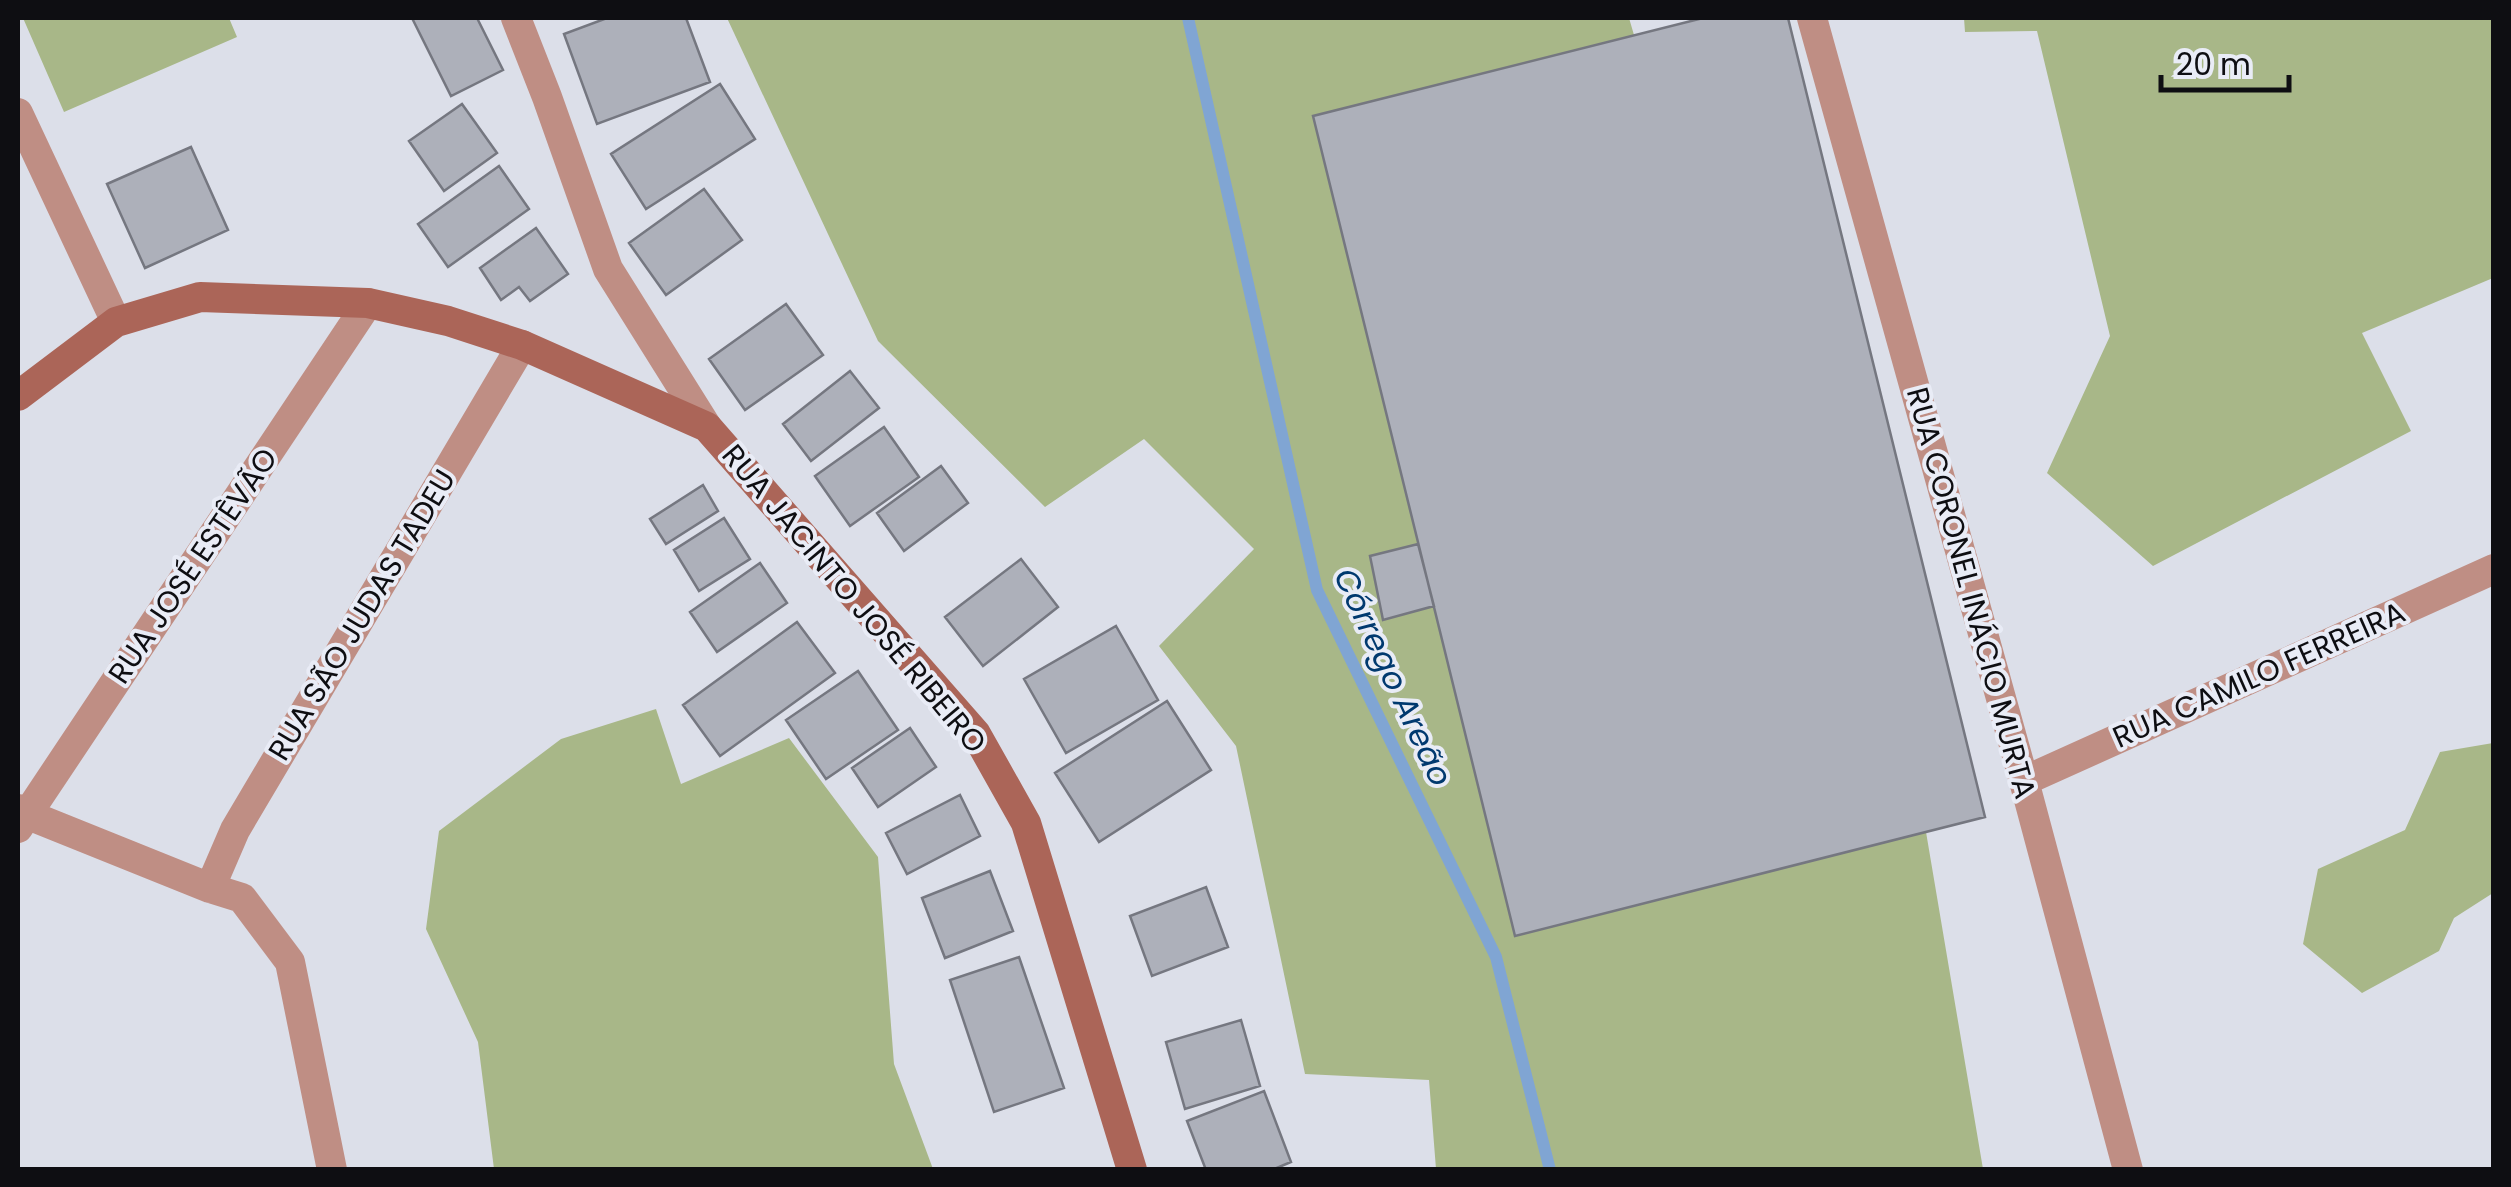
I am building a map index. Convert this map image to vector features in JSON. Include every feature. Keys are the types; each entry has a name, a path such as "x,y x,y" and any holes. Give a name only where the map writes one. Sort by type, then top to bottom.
{"main road":[{"path":"18,396 116,322 200,297 368,303 448,322 522,346 707,427"},
{"name":"RUA JACINTO JOSÉ RIBEIRO","path":"707,427 976,734 1026,824 1132,1170"}],"street":[{"path":"516,18 608,269 707,427"},
{"name":"RUA CORONEL INÁCIO MURTA","path":"1812,18 2128,1170"},
{"path":"18,113 116,322"},
{"name":"RUA JOSÉ ESTÊVÃO","path":"21,817 368,303"},
{"name":"RUA SÃO JUDAS TADEU","path":"210,888 235,830 522,346"},
{"name":"RUA CAMILO FERREIRA","path":"2024,781 2494,569"},
{"path":"21,817 242,898 290,962 332,1170"}],"green space":[{"path":"23,18 229,18 237,37 64,112"},
{"path":"727,18 1629,18 1634,35 1313,117 1515,935 1926,832 1983,1169 1436,1169 1429,1080 1305,1074 1236,746 1159,646 1254,549 1144,439 1045,507 878,341"},
{"path":"1964,18 2493,18 2493,278 2362,333 2411,431 2153,566 2047,473 2110,336 2037,31 1965,32"},
{"path":"656,709 681,784 789,738 878,857 894,1064 933,1169 494,1169 478,1042 426,929 439,831 561,739"},
{"path":"2493,743 2493,893 2454,918 2439,951 2362,993 2303,944 2318,869 2405,830 2440,752"}],"building":[{"path":"412,18 477,18 503,70 451,96"},
{"path":"607,18 686,18 710,82 597,124 564,34"},
{"path":"1703,18 1788,18 1985,817 1515,936 1313,116"},
{"path":"720,84 755,139 646,209 611,154"},
{"path":"462,104 497,153 444,191 409,141"},
{"path":"191,147 228,230 145,268 107,184"},
{"path":"499,166 529,209 448,267 418,224"},
{"path":"704,189 742,240 666,295 629,243"},
{"path":"536,228 568,274 530,301 519,287 501,300 480,268"},
{"path":"786,304 823,355 745,410 709,359"},
{"path":"850,371 879,408 811,461 783,424"},
{"path":"884,427 919,477 850,526 815,476"},
{"path":"941,466 968,503 904,551 877,513"},
{"path":"703,485 718,511 666,544 650,519"},
{"path":"724,518 750,559 699,591 674,550"},
{"path":"1418,544 1434,606 1383,620 1370,556"},
{"path":"1021,559 1058,607 983,666 945,617"},
{"path":"760,563 787,603 717,652 690,612"},
{"path":"797,622 835,673 720,756 683,705"},
{"path":"1116,626 1158,700 1066,753 1024,679"},
{"path":"858,671 898,730 826,779 786,720"},
{"path":"1167,701 1211,770 1099,842 1055,773"},
{"path":"910,728 936,767 878,807 852,768"},
{"path":"960,795 980,836 907,874 886,833"},
{"path":"990,871 1013,931 945,958 922,898"},
{"path":"1206,887 1228,947 1152,976 1130,916"},
{"path":"1019,957 1064,1088 994,1112 950,980"},
{"path":"1241,1020 1260,1086 1185,1109 1166,1042"},
{"path":"1264,1091 1291,1162 1272,1170 1206,1170 1187,1121"}],"waterway":[{"name":"Córrego Areão","path":"1188,18 1317,590 1496,957 1550,1170"}]}
